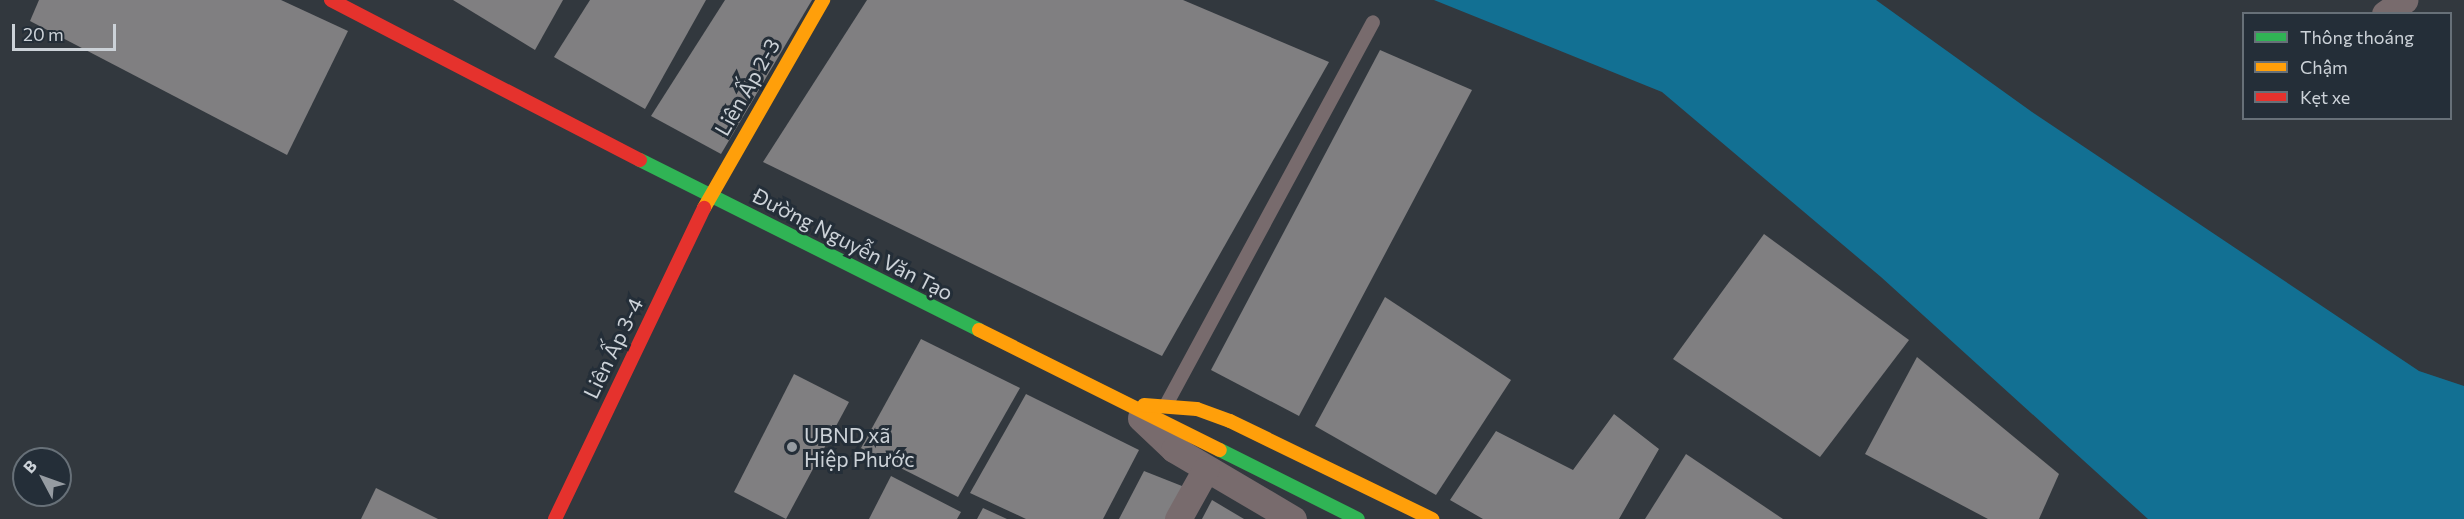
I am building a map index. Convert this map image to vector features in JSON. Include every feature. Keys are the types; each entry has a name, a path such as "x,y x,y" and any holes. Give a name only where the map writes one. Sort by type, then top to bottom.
{"main road":[{"name":"Đường Nguyễn Văn Tạo","path":"332,0 710,196 1358,519"},
{"name":"Liên Ấp 2-3","path":"710,196 823,0"},
{"name":"Liên Ấp 3-4","path":"555,519 710,196"},
{"path":"1127,404 1197,409 1230,421 1432,519"}],"street":[{"path":"2388,12 2404,0"},
{"path":"1127,404 1174,449 1293,519"},
{"path":"1178,519 1206,469"}],"lane":[{"path":"1165,407 1373,22"}],"water":[{"path":"1434,0 1876,0 2032,112 2419,371 2464,386 2464,519 2148,519 1881,277 1662,92"}],"building":[{"path":"39,0 281,0 348,31 287,155 30,21"},
{"path":"453,0 563,0 535,50"},
{"path":"590,0 706,0 645,109 554,57"},
{"path":"725,0 812,0 721,154 651,116"},
{"path":"867,0 1183,0 1329,62 1162,356 763,162"},
{"path":"1380,50 1472,90 1299,416 1211,370"},
{"path":"1764,234 1909,340 1820,457 1673,359"},
{"path":"1385,297 1511,380 1436,495 1315,426"},
{"path":"921,339 1020,388 958,497 861,448"},
{"path":"1917,357 2059,474 2039,519 1988,519 1865,454"},
{"name":"UBND xã Hiệp Phước","path":"794,374 849,402 786,519 734,492"},
{"path":"1026,394 1139,450 1103,519 1026,519 970,493"},
{"path":"1614,414 1659,449 1619,519 1483,519 1450,500 1496,431 1573,470"},
{"path":"1686,454 1783,519 1645,519"},
{"path":"1144,471 1187,488 1170,519 1119,519"},
{"path":"891,476 961,512 957,519 869,519"},
{"path":"376,488 438,519 361,519"},
{"path":"1212,500 1244,519 1202,519"},
{"path":"983,508 1007,519 977,519"}],"traffic: fast":[{"path":"640,160 979,330"},
{"path":"1220,450 1358,519"}],"traffic: slow":[{"path":"704,208 823,0"},
{"path":"979,330 1220,450"},
{"path":"1144,405 1197,409 1230,421 1432,519"}],"traffic: jam":[{"path":"331,0 640,160"},
{"path":"555,519 704,208"}],"place":[{"name":"UBND xã Hiệp Phước","path":"792,447"}]}
